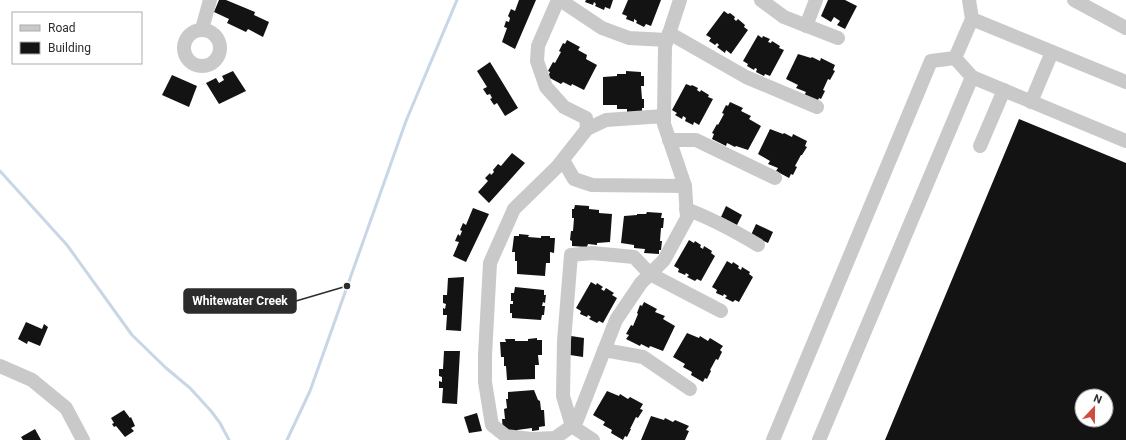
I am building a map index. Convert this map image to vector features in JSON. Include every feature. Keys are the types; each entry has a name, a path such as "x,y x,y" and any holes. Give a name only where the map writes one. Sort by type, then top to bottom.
{"street":[{"path":"202,29 210,0"},
{"path":"588,129 586,118 564,107 546,87 537,61 538,46 559,0 602,28 629,38 668,37 746,77 817,107"},
{"path":"664,116 606,120 588,129 563,160 514,208 490,263 485,355 485,382 492,425 506,436 530,439 555,438 572,426 577,420 616,320 640,283 664,260 687,218 685,186 664,124 664,116 664,46 680,0"},
{"path":"761,0 784,17 838,38"},
{"path":"806,26 816,0"},
{"path":"955,58 972,19 969,0"},
{"path":"1074,0 1126,28"},
{"path":"972,19 1126,82"},
{"path":"1031,102 1052,52"},
{"path":"955,58 972,77 1126,141"},
{"path":"773,440 931,61 955,58"},
{"path":"820,440 972,77"},
{"path":"980,146 1004,90"},
{"path":"669,140 696,140 775,178"},
{"path":"563,160 574,179 592,185 685,186"},
{"path":"686,209 708,217 758,245"},
{"path":"594,440 572,426 562,396 564,341 571,255 592,253 634,257 650,274 721,311"},
{"path":"604,350 643,357 690,389"},
{"path":"0,366 32,380 66,408 83,440"}],"building":[{"path":"219,0 226,0 255,12 254,15 269,22 263,37 248,29 246,32 227,23 229,19 214,12"},
{"path":"519,0 536,0 515,49 502,42 507,28 504,27 506,21 509,22 510,18 508,16 511,9 515,11"},
{"path":"586,0 613,0 610,9 605,7 604,10 595,6 596,4 594,2 593,5 585,2"},
{"path":"628,0 661,0 651,26 646,24 644,27 636,23 637,21 634,19 634,22 626,19 627,16 622,14"},
{"path":"828,0 845,0 857,6 845,29 837,25 840,21 834,17 831,22 821,16"},
{"path":"724,11 735,17 734,19 736,21 738,19 748,30 731,54 726,50 725,53 717,47 719,45 717,43 715,45 709,41 711,38 706,35"},
{"path":"758,35 762,38 763,36 770,39 768,42 771,43 772,41 780,46 779,48 784,50 770,76 765,74 764,76 756,72 757,69 755,68 754,70 747,66 748,64 743,61"},
{"path":"567,40 580,47 578,50 587,55 586,59 597,65 584,90 572,84 571,86 563,82 561,84 548,77 550,72 548,71 553,62 555,63 561,52 559,51 563,43 565,44"},
{"path":"798,54 812,57 820,61 821,58 835,65 833,70 835,71 830,80 828,79 823,90 825,91 821,99 819,98 817,102 804,96 806,92 796,88 798,85 786,79"},
{"path":"490,62 518,108 505,116 497,103 494,105 490,99 492,98 490,94 487,95 483,89 487,87 477,71"},
{"path":"233,71 246,91 219,104 206,83 216,78 219,83 224,80 222,76"},
{"path":"626,71 641,72 641,76 644,76 644,86 641,86 642,99 644,99 644,108 642,108 642,112 627,112 627,109 617,109 617,105 603,105 603,77 626,74"},
{"path":"172,75 197,86 189,107 162,95"},
{"path":"686,84 698,88 697,90 700,92 701,90 709,95 708,97 713,99 699,125 694,122 693,125 685,121 686,118 683,116 682,119 675,115 677,113 672,110"},
{"path":"730,102 743,108 741,111 751,116 749,119 761,126 748,150 735,147 727,143 726,146 712,139 714,134 712,133 724,114 722,113 726,105 728,106"},
{"path":"1019,119 1126,163 1126,440 885,440"},
{"path":"770,129 792,137 793,134 807,141 805,146 807,147 795,166 797,167 793,175 791,174 789,178 776,171 778,168 768,164 770,161 758,154"},
{"path":"512,153 525,163 489,203 478,192 488,181 485,178 490,173 491,175 494,172 493,170 498,164 501,166"},
{"path":"575,205 589,206 589,209 599,210 599,213 612,214 610,242 597,243 597,245 588,244 587,247 572,246 572,241 570,240 571,231 573,231 574,218 572,218 572,209 574,209"},
{"path":"726,206 742,215 737,225 721,217"},
{"path":"473,208 489,214 466,262 453,256 459,242 455,241 458,234 460,236 462,231 460,230 463,223 466,225"},
{"path":"647,212 662,213 661,218 664,218 663,228 661,228 660,241 662,241 659,254 644,253 645,249 634,248 634,245 621,243 624,216 646,214"},
{"path":"756,224 773,232 768,243 751,235"},
{"path":"519,234 529,235 528,237 541,238 541,236 550,236 550,238 555,238 554,253 550,252 550,263 546,263 545,276 517,274 515,252 512,252 514,236 519,236"},
{"path":"689,240 694,243 695,241 701,245 700,247 703,249 704,246 712,251 711,253 715,256 701,281 697,279 695,281 687,277 689,275 686,273 685,275 678,272 679,269 674,266"},
{"path":"727,261 732,264 733,262 739,266 738,268 741,270 742,267 750,272 749,274 753,277 739,302 735,300 733,302 725,298 727,296 724,294 723,296 716,293 717,290 712,287"},
{"path":"464,277 461,331 446,330 447,315 443,315 443,308 445,309 446,304 443,303 443,295 447,295 448,278"},
{"path":"591,282 596,285 597,283 603,287 601,289 604,291 606,288 614,293 612,295 617,298 603,323 599,321 597,323 589,319 591,317 588,315 587,317 580,314 581,311 576,308"},
{"path":"515,287 544,290 544,295 546,295 545,303 543,302 542,306 545,306 544,315 542,315 541,320 512,318 512,313 510,313 510,304 513,304 513,301 511,301 511,293 514,293"},
{"path":"644,302 657,309 655,312 665,316 663,319 675,326 663,351 650,346 649,348 641,344 640,346 626,339 629,335 626,334 631,325 633,326 640,305 642,306"},
{"path":"26,322 42,329 44,324 48,327 40,346 28,341 27,344 18,339"},
{"path":"687,333 699,338 700,336 708,341 710,338 723,346 720,350 722,352 718,360 716,359 707,379 705,378 703,382 691,375 692,372 683,367 685,364 673,357"},
{"path":"571,336 584,338 583,357 570,355"},
{"path":"537,338 537,340 542,340 542,355 538,355 539,365 535,365 535,379 507,380 504,357 501,357 500,342 506,342 505,339 528,341 528,339"},
{"path":"444,351 460,351 457,404 442,403 443,388 439,388 439,381 442,382 442,377 439,376 439,369 443,369"},
{"path":"534,390 538,400 540,401 541,410 544,410 545,426 539,427 539,430 532,431 532,428 517,430 517,433 503,431 502,419 505,419 504,409 507,408 506,399 508,399 508,392"},
{"path":"607,391 619,396 620,394 628,399 630,397 643,404 640,409 643,410 638,418 636,417 627,437 625,436 623,440 611,433 612,430 603,425 605,422 593,415"},
{"path":"124,410 130,418 131,417 135,426 131,428 134,431 125,437 116,426 114,427 112,424 114,423 111,418"},
{"path":"477,413 482,431 469,433 464,417"},
{"path":"651,416 664,420 665,418 673,422 675,420 689,426 686,430 689,431 685,440 641,440"},
{"path":"35,429 41,440 23,440 21,437"}],"waterway":[{"path":"287,440 310,391 406,121 457,0"},
{"path":"0,171 67,245 132,335 166,368 190,388 211,411 220,423 229,440"}],"place":[{"name":"Whitewater Creek","path":"347,286"}]}
